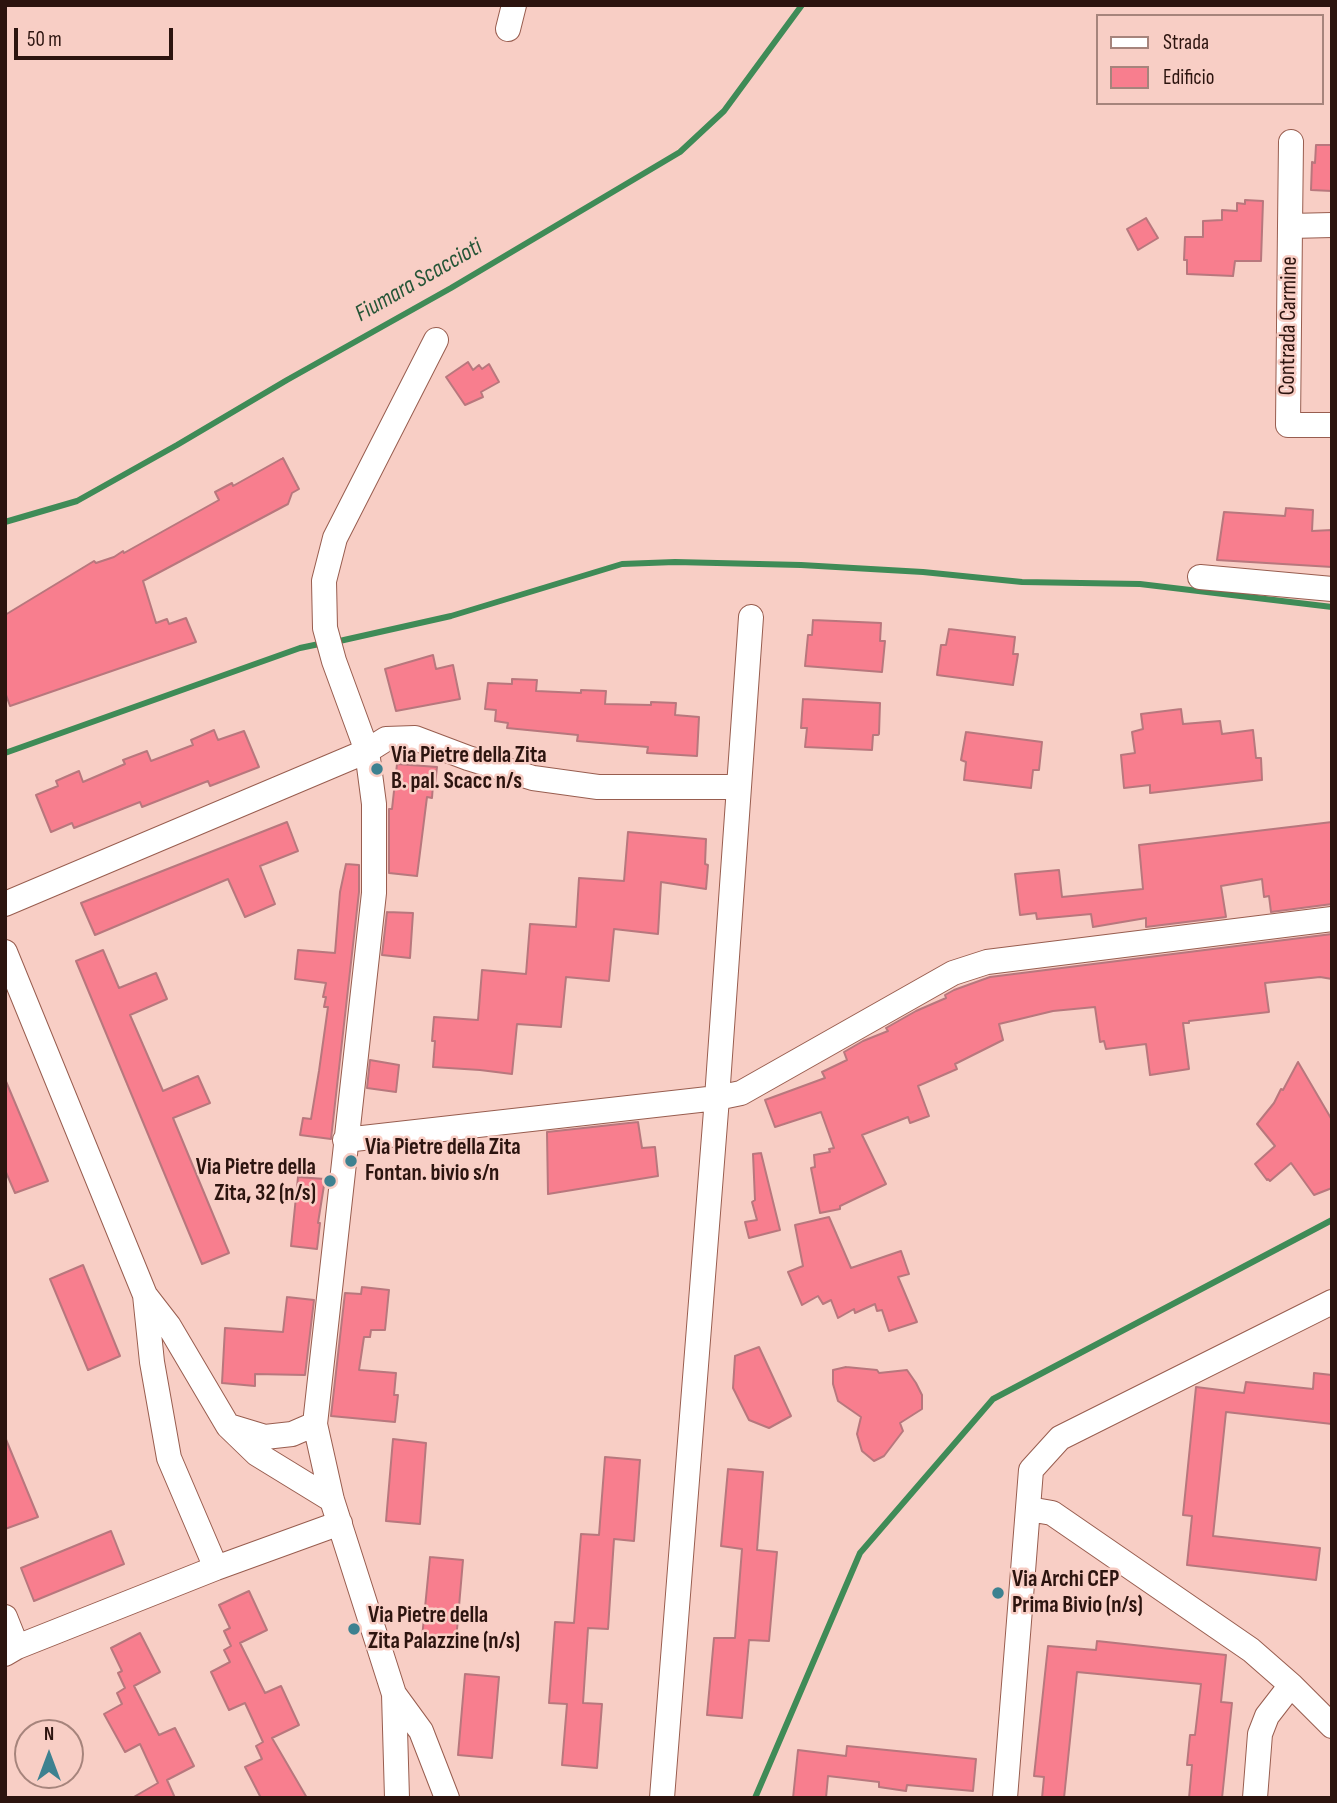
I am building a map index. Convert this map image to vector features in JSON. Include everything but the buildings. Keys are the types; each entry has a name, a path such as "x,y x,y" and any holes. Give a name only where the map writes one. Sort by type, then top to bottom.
{"street":[{"path":"1290,226 1291,142"},
{"name":"Contrada Carmine","path":"1332,225 1290,226 1288,425 1332,425"},
{"path":"397,1798 394,1694 332,1500 315,1424 374,893 374,804 367,751 334,661 325,628 324,581 335,538 436,340"},
{"path":"1200,577 1332,589"},
{"path":"662,1798 717,1098 751,617"},
{"path":"5,904 367,751 386,738 415,738 533,778 598,787 738,786"},
{"path":"345,1140 717,1098 741,1093 953,973 987,962 1332,919"},
{"path":"5,952 145,1295 169,1326 228,1426 257,1454 332,1500"},
{"path":"145,1295 152,1362 169,1458 216,1568"},
{"path":"1005,1798 1031,1470 1060,1438 1332,1302"},
{"path":"228,1426 265,1437 292,1434 315,1424"},
{"path":"1029,1509 1052,1513 1251,1650 1332,1726"},
{"path":"5,1617 11,1650 216,1568 340,1523"},
{"path":"1255,1798 1260,1734 1267,1716 1291,1685"},
{"path":"394,1694 421,1731 447,1798"}],"waterway":[{"name":"Fiumara Scaccioti","path":"5,522 77,501 451,288 680,152 724,111 802,5"},
{"path":"335,642 451,616 622,564 675,562 923,572 1022,582 1140,584 1332,607"},
{"path":"5,753 300,648 324,643"},
{"path":"755,1798 860,1553 993,1399 1332,1220"}],"place":[{"name":"Via Pietre della Zita B. pal. Scacc n/s","path":"377,769"},
{"name":"Via Pietre della Zita Fontan. bivio s/n","path":"351,1161"},
{"name":"Via Pietre della Zita, 32 (n/s)","path":"330,1181"},
{"name":"Via Archi CEP Prima Bivio (n/s)","path":"998,1593"},
{"name":"Via Pietre della Zita Palazzine (n/s)","path":"354,1629"}]}
